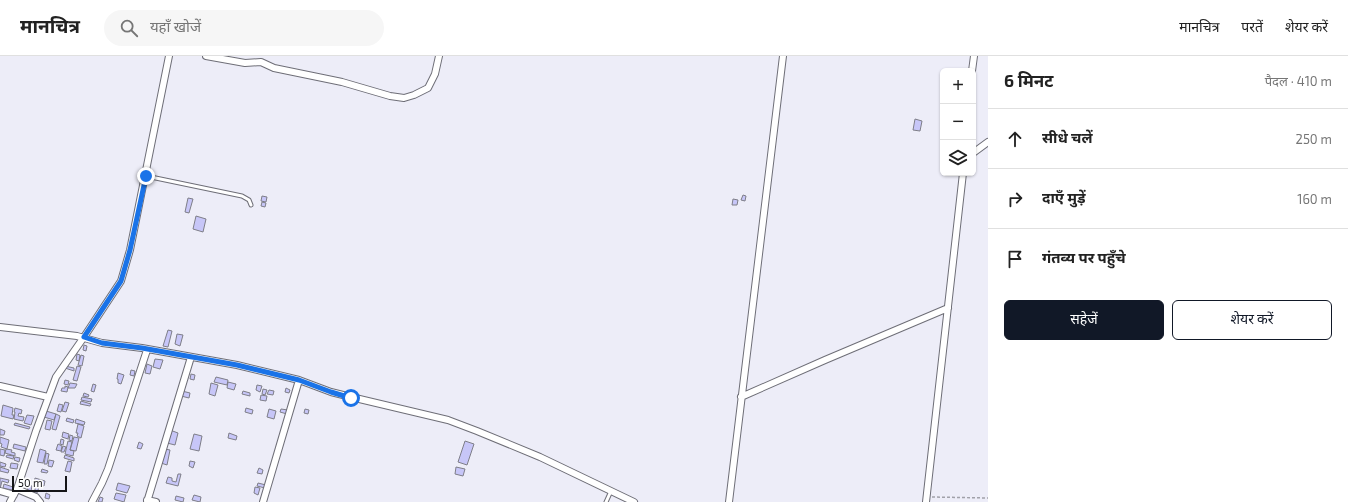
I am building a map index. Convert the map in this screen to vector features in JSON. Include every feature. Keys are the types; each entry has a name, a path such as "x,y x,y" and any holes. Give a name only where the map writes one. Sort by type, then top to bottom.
{"street":[{"path":"10,502 15,492 56,377 121,281 130,250 146,176 169,56"},
{"path":"206,56 245,63 261,62 274,68 342,82 390,96 404,98 428,88 435,74 440,56"},
{"path":"729,502 783,56"},
{"path":"972,68 974,56"},
{"path":"976,151 988,142"},
{"path":"926,500 963,176"},
{"path":"741,397 948,308"},
{"path":"0,326 84,337 102,343 237,365 299,380 331,392 448,420 540,457 634,502"},
{"path":"92,502 108,469 147,350"},
{"path":"156,502 147,501 191,357"},
{"path":"263,502 299,380"},
{"path":"0,386 48,397"},
{"path":"0,491 15,492 36,497 40,502"}],"lane":[{"path":"146,176 242,196 249,200 251,205"},
{"path":"606,502 611,491"}],"path":[{"path":"976,498 977,502"},
{"path":"926,500 988,498"}],"building":[{"path":"915,119 922,121 920,131 913,130"},
{"path":"743,195 746,196 745,201 741,200"},
{"path":"262,196 267,197 266,202 261,201"},
{"path":"188,198 193,199 189,213 185,212"},
{"path":"733,199 738,200 737,205 732,205"},
{"path":"262,202 266,203 265,207 261,206"},
{"path":"196,216 206,219 203,232 193,229"},
{"path":"168,330 172,331 168,347 163,346"},
{"path":"177,334 183,335 180,346 175,344"},
{"path":"84,345 87,346 86,351 83,350"},
{"path":"77,354 80,355 79,361 76,360"},
{"path":"81,355 84,356 82,366 78,365"},
{"path":"155,359 163,360 160,369 153,367"},
{"path":"147,364 152,366 150,374 145,373"},
{"path":"65,366 74,368 74,371 65,368"},
{"path":"77,366 81,367 77,381 73,380"},
{"path":"131,370 135,371 134,376 130,375"},
{"path":"118,373 124,375 121,384 118,383"},
{"path":"191,374 195,375 194,380 190,379"},
{"path":"216,377 228,380 227,385 214,382"},
{"path":"65,380 69,381 68,385 64,384"},
{"path":"228,382 236,384 234,390 227,388"},
{"path":"70,383 77,384 75,388 68,388"},
{"path":"211,383 218,385 215,396 209,394"},
{"path":"93,384 96,385 94,392 91,391"},
{"path":"257,385 262,386 260,392 256,390"},
{"path":"65,386 68,387 67,392 61,391 62,388 65,388"},
{"path":"286,388 290,390 289,393 285,392"},
{"path":"263,389 267,390 265,395 262,394"},
{"path":"269,390 274,391 273,395 267,394"},
{"path":"182,391 190,393 189,398 181,396"},
{"path":"243,391 250,393 250,396 242,394"},
{"path":"84,393 89,395 88,397 83,396"},
{"path":"261,395 267,396 266,401 260,400"},
{"path":"82,397 92,399 91,402 81,400"},
{"path":"81,401 91,404 90,406 80,404"},
{"path":"65,402 69,403 66,412 62,411"},
{"path":"59,404 63,405 61,412 57,411"},
{"path":"3,405 13,408 13,419 1,416"},
{"path":"15,408 22,410 21,414 19,413 18,416 24,417 23,421 14,419"},
{"path":"246,408 253,410 252,414 245,412"},
{"path":"269,409 276,411 274,419 267,417"},
{"path":"281,409 288,410 287,414 280,412"},
{"path":"305,409 309,410 308,414 304,413"},
{"path":"46,411 56,414 54,420 44,417"},
{"path":"56,414 60,416 56,430 52,429"},
{"path":"27,415 34,416 31,425 24,423"},
{"path":"67,418 74,420 73,423 66,421"},
{"path":"76,419 85,422 84,425 75,423"},
{"path":"47,420 52,421 50,430 45,429"},
{"path":"15,423 30,427 29,429 14,425"},
{"path":"78,424 84,426 81,438 77,436 78,433 76,433"},
{"path":"0,429 5,431 4,435 0,435"},
{"path":"170,430 178,433 175,445 167,443"},
{"path":"63,432 69,434 68,439 62,437"},
{"path":"229,433 237,436 236,440 228,438"},
{"path":"194,434 202,436 199,451 190,449"},
{"path":"70,435 73,436 72,441 69,440"},
{"path":"0,437 9,440 7,449 1,447 2,444 0,443"},
{"path":"74,437 79,438 76,451 70,450"},
{"path":"61,439 64,440 63,445 60,444"},
{"path":"68,441 72,442 70,450 74,451 73,456 65,454"},
{"path":"465,441 474,444 467,465 458,462"},
{"path":"139,442 143,444 141,449 137,448"},
{"path":"14,444 26,447 25,451 13,448"},
{"path":"58,444 62,446 61,451 56,450"},
{"path":"63,446 66,447 64,452 61,452"},
{"path":"0,449 5,450 4,456 0,455"},
{"path":"6,449 12,450 11,452 15,453 15,456 5,453"},
{"path":"40,449 46,451 43,463 37,462"},
{"path":"165,449 170,450 167,465 161,463"},
{"path":"46,453 49,454 47,464 44,464"},
{"path":"7,455 14,456 13,459 6,457"},
{"path":"65,455 74,458 74,461 64,458"},
{"path":"15,457 20,458 19,462 14,460"},
{"path":"49,460 54,461 52,467 48,466"},
{"path":"68,461 72,462 70,472 65,471"},
{"path":"190,461 195,462 193,468 189,466"},
{"path":"0,462 6,464 5,467 0,466"},
{"path":"11,463 18,464 17,469 10,468"},
{"path":"0,467 9,470 8,473 0,471"},
{"path":"456,467 465,469 463,476 455,474"},
{"path":"259,468 263,470 262,474 257,473"},
{"path":"42,469 48,471 47,473 41,472"},
{"path":"178,474 181,474 178,486 166,483 168,477 172,478 172,481 176,482"},
{"path":"0,478 9,480 8,483 2,481 0,489"},
{"path":"35,478 45,481 44,486 34,483"},
{"path":"118,483 130,486 127,493 116,490"},
{"path":"258,483 266,485 265,488 257,486"},
{"path":"4,484 13,487 12,490 3,488"},
{"path":"28,485 32,486 31,491 27,490"},
{"path":"36,486 39,487 37,493 34,493"},
{"path":"255,487 260,488 258,495 254,493"},
{"path":"46,493 50,495 49,499 45,498"},
{"path":"116,493 126,495 124,502 114,499"},
{"path":"194,495 201,497 200,502 192,500"},
{"path":"176,496 184,498 183,502 175,500"},
{"path":"100,497 103,498 102,502 98,502"}],"route":[{"path":"146,176 127,264 121,281 84,337 102,343 142,348 237,365 299,380 351,398"}]}
